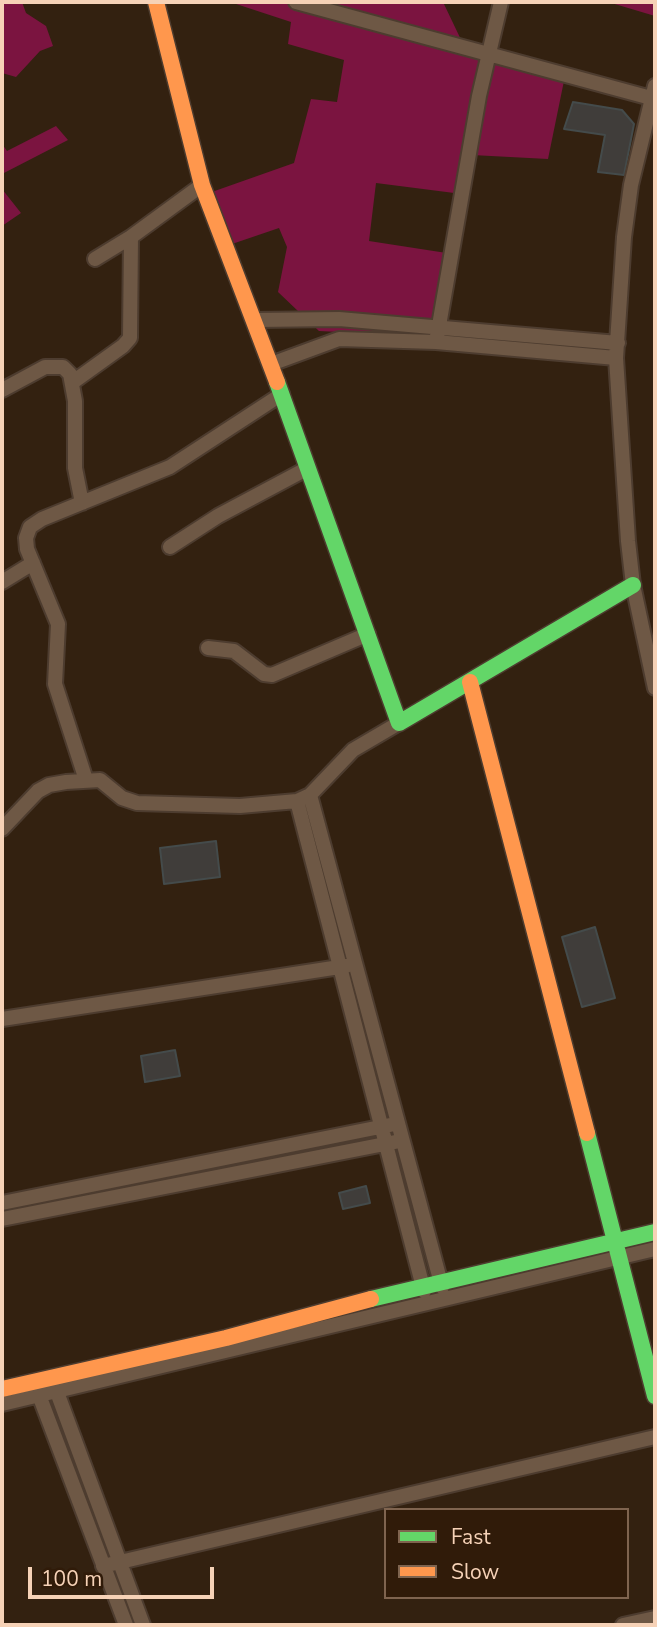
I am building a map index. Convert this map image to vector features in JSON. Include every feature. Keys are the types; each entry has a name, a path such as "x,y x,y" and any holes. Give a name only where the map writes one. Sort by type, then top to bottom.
{"street":[{"path":"156,2 202,185 255,320 399,723"},
{"path":"296,2 488,54 653,92 628,211 617,350 622,484 633,585 655,688"},
{"path":"437,335 488,54 501,2"},
{"path":"96,259 202,185"},
{"path":"73,382 130,338 131,237"},
{"path":"255,320 340,319 437,335 617,350"},
{"path":"271,364 339,339 437,335"},
{"path":"2,390 55,365 64,367 73,382 75,468 82,503"},
{"path":"86,780 55,684 57,616 27,549 26,538 30,527 42,519 170,467 206,447 282,394"},
{"path":"170,547 218,516 308,468"},
{"path":"2,582 33,563"},
{"path":"2,829 30,798 49,785 86,780 100,780 122,798 137,803 240,806 303,798 353,750 633,585"},
{"path":"208,648 234,651 264,674 272,675 368,634"},
{"path":"470,682 558,1031 621,1257 655,1396"},
{"path":"303,798 355,964 445,1298"},
{"path":"303,798 339,967 383,1127 426,1303"},
{"path":"2,1019 355,964"},
{"path":"2,1203 398,1123"},
{"path":"2,1219 403,1140"},
{"path":"54,1385 423,1285 655,1232"},
{"path":"2,1404 37,1389 655,1249"},
{"path":"54,1385 143,1625"},
{"path":"2,1389 37,1389"},
{"path":"37,1389 126,1625"},
{"path":"103,1566 655,1437"},
{"path":"623,1625 655,1618"}],"shaded area":[{"path":"2,2 22,2 26,13 46,26 53,46 40,51 16,77 2,73"},
{"path":"230,2 443,2 464,46 565,76 548,159 472,155 462,194 376,183 369,241 453,254 441,337 319,331 278,292 287,247 279,228 232,244 209,193 294,163 311,99 337,102 344,60 288,44 291,22"},
{"path":"608,2 655,2 655,16"},
{"path":"56,126 68,140 2,174 2,144 7,151"},
{"path":"2,189 21,213 2,226"}],"building":[{"path":"573,102 622,110 634,124 624,175 598,172 605,135 564,129"},
{"path":"216,841 220,877 164,884 160,848"},
{"path":"595,927 615,998 582,1007 562,937"},
{"path":"175,1050 180,1076 145,1082 141,1056"},
{"path":"366,1186 370,1203 343,1209 339,1193"}],"traffic: fast":[{"path":"277,382 399,723 633,585"},
{"path":"587,1133 655,1396"},
{"path":"371,1299 655,1232"}],"traffic: slow":[{"path":"156,2 202,185 277,382"},
{"path":"470,682 587,1133"},
{"path":"2,1389 226,1338 371,1299"}]}
